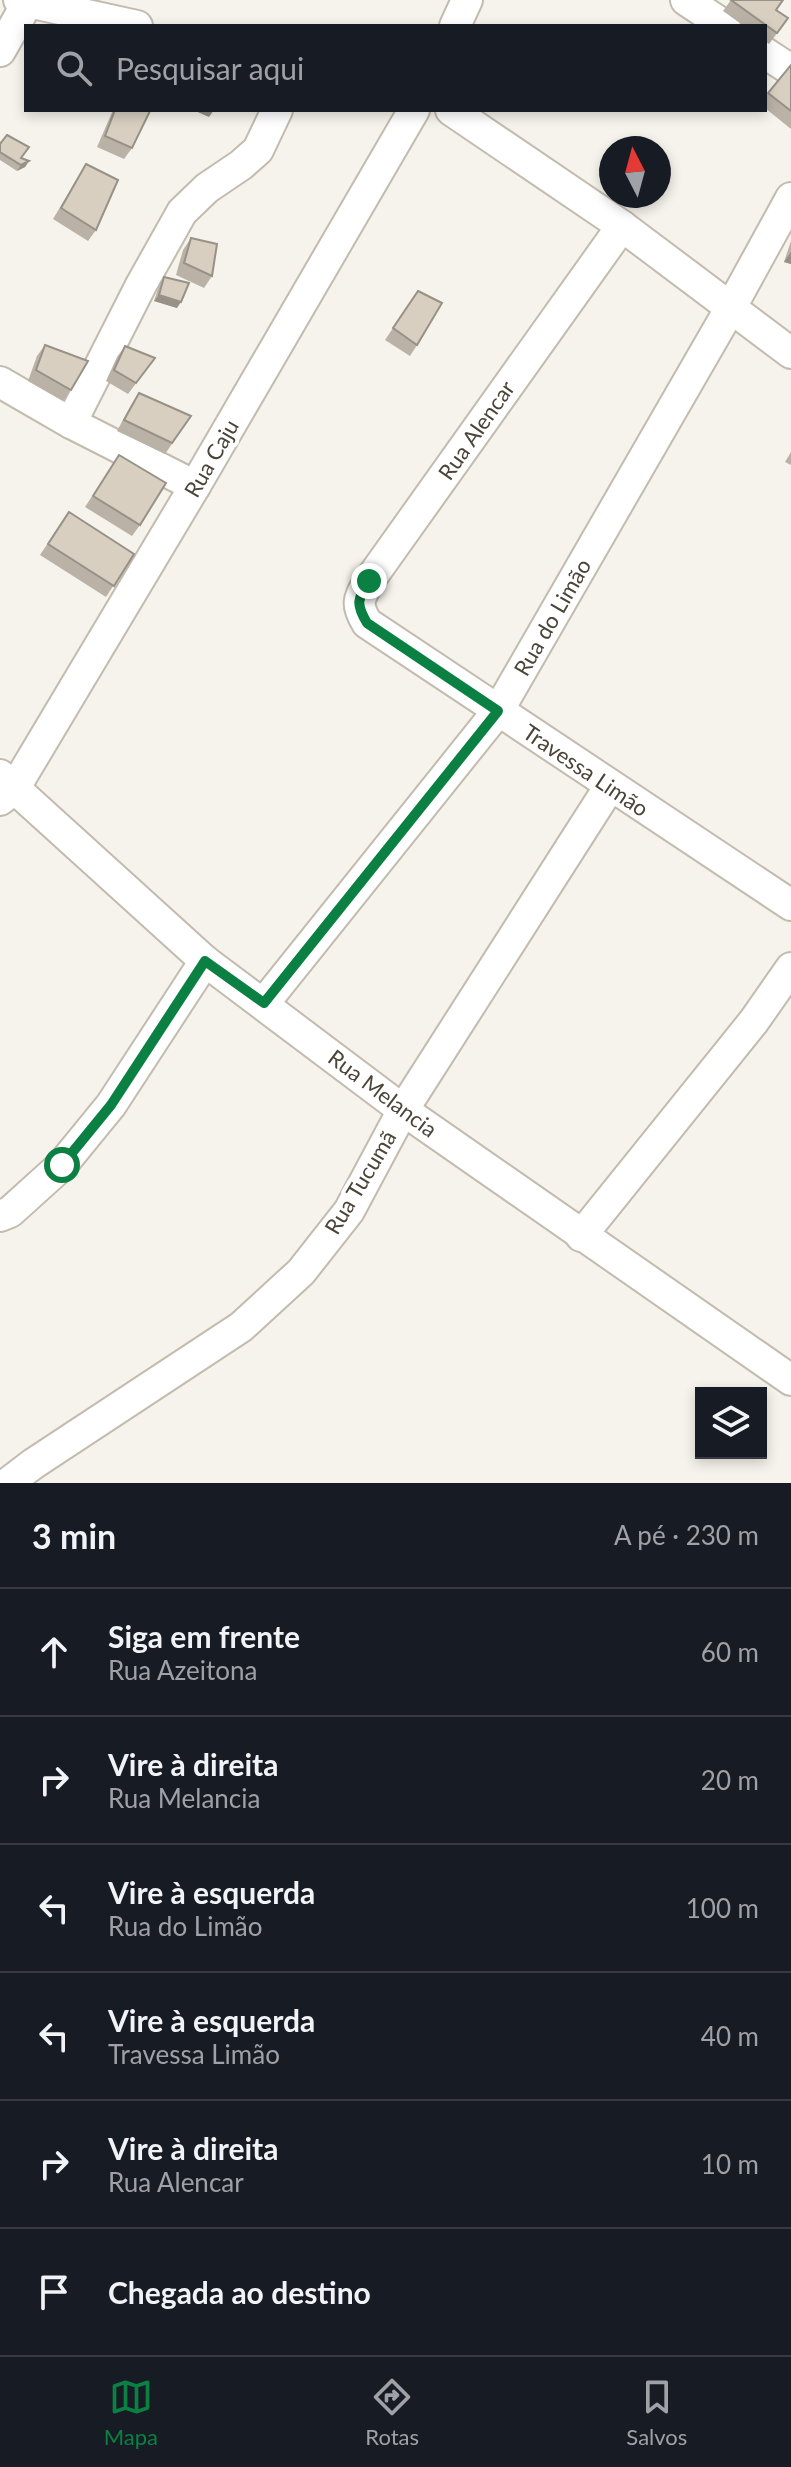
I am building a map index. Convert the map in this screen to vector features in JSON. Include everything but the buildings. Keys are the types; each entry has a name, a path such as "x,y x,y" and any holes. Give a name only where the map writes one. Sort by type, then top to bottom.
{"street":[{"path":"456,24 467,0"},
{"path":"686,0 722,24"},
{"path":"0,51 25,1 128,24"},
{"path":"767,54 791,70"},
{"path":"71,423 182,212 207,188 258,150 276,112"},
{"name":"Rua Caju","path":"5,788 195,486 413,112"},
{"path":"454,112 622,226 791,353"},
{"name":"Rua do Limão","path":"264,1003 498,711 791,198"},
{"name":"Rua Alencar","path":"382,633 367,623 359,610 359,598 364,589 622,226"},
{"path":"0,382 71,423 195,486"},
{"name":"Travessa Limão","path":"382,633 791,905"},
{"name":"Rua Tucumã","path":"8,1483 241,1327 301,1272 349,1211 403,1110 610,786"},
{"name":"Rua Melancia","path":"5,788 205,961 403,1110 791,1380"},
{"path":"3,1206 62,1165 111,1105 205,961"},
{"path":"581,1236 754,1021 791,968"}],"route":[{"path":"62,1165 111,1105 205,961 264,1003 498,711 367,623 359,610 359,598 369,581"}]}
